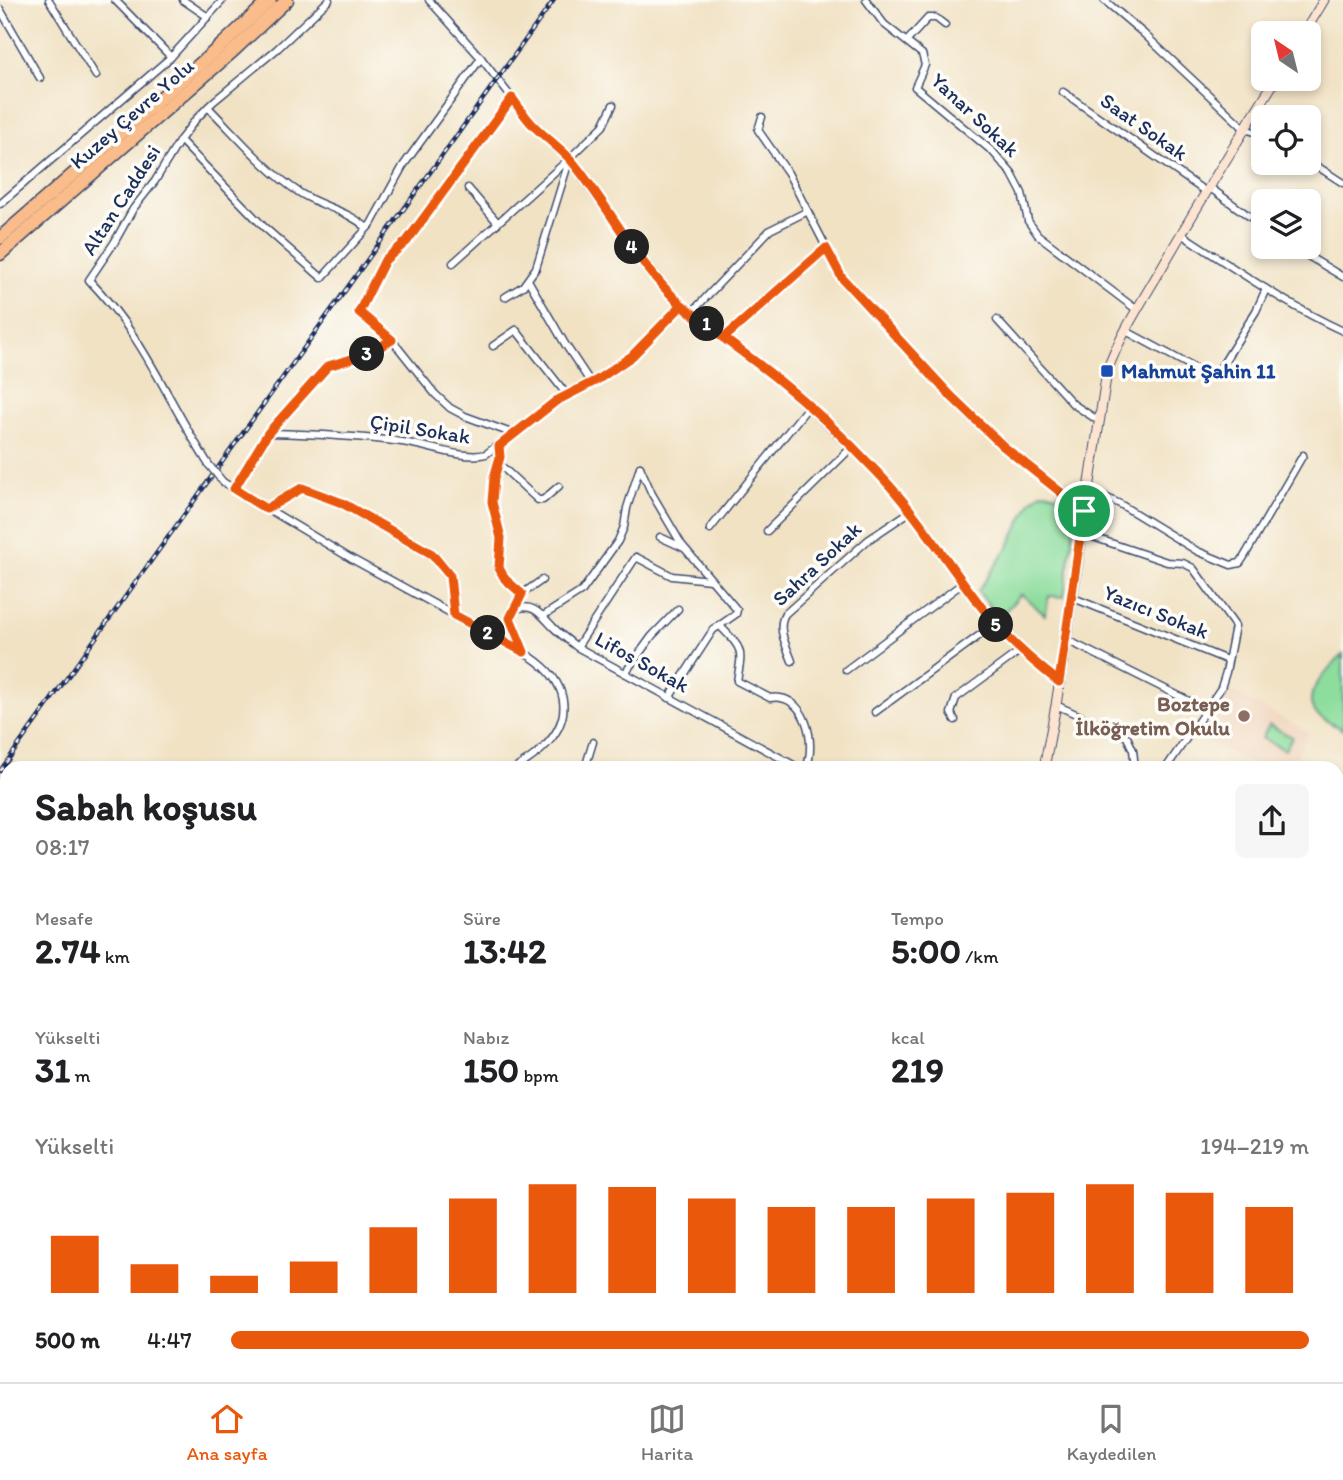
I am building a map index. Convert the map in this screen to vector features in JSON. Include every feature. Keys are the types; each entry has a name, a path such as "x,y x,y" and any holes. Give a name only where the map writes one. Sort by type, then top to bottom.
{"highway":[{"name":"Kuzey Çevre Yolu","path":"0,238 270,0"},
{"name":"Kuzey Çevre Yolu","path":"0,254 225,58 286,0"}],"street":[{"path":"48,0 96,76"},
{"path":"115,0 171,57"},
{"path":"183,0 208,17"},
{"path":"0,204 171,57 223,0"},
{"name":"Altan Caddesi","path":"234,489 223,482 209,465 142,345 110,302 89,280 180,140 208,107 277,49 328,0"},
{"path":"429,0 481,58 531,123 569,159 645,263 682,305 777,378 852,447 911,511 995,624 1059,682"},
{"name":"Yanar Sokak","path":"866,0 878,19 919,51 925,60 915,87 993,152 1012,174 1022,192 1026,215 1034,231 1137,310"},
{"path":"1104,0 1245,129 1251,131"},
{"path":"1311,21 1324,0"},
{"path":"0,9 40,78"},
{"path":"906,41 928,18 936,18 945,24"},
{"path":"180,140 264,227 321,278 367,228 403,166 481,58"},
{"path":"1045,761 1107,371 1137,310 1207,189 1269,91"},
{"name":"Saat Sokak","path":"1063,92 1251,218"},
{"path":"512,98 407,241 385,260 359,312 392,340 435,394 450,408 514,434"},
{"path":"453,263 603,126 613,105"},
{"path":"208,107 289,185 327,207 348,214 367,228"},
{"path":"762,117 758,130 779,158 842,278 950,395 1003,446 1084,511"},
{"path":"505,298 528,280 539,260 569,159"},
{"path":"1321,169 1343,183"},
{"path":"468,188 498,223"},
{"path":"692,312 770,230 808,211"},
{"path":"1181,234 1314,318 1343,331"},
{"path":"724,338 826,248"},
{"path":"1313,259 1343,277"},
{"path":"528,280 591,383"},
{"path":"1126,331 1206,374 1214,374 1256,311 1266,289"},
{"name":"Çipil Sokak","path":"268,433 378,439 413,443 472,456 486,454 549,406 591,383 638,351 682,305"},
{"path":"997,320 1073,404 1098,421"},
{"path":"493,346 516,330 566,395"},
{"path":"392,340 365,355 328,366 268,433 234,489 349,558 524,652 552,674 559,683 564,698 561,719 555,734 527,761"},
{"path":"710,529 808,407"},
{"path":"499,446 492,502 501,538 499,568 505,579 522,594"},
{"path":"767,531 852,447"},
{"path":"1088,489 1121,504 1197,551 1234,565 1240,563 1244,557 1303,454"},
{"path":"498,463 538,500 543,500 559,486"},
{"path":"512,612 526,607 543,616 582,591 618,541 640,467 652,494 685,549 737,610 736,614 713,630 670,698"},
{"path":"266,509 302,488 342,503 417,544 432,554 450,576 454,615"},
{"name":"Sahra Sokak","path":"792,661 782,635 781,621 785,614 868,540 911,511"},
{"path":"1081,533 1193,568 1235,626 1221,688 1171,761"},
{"path":"660,537 685,549"},
{"path":"578,647 636,557 672,576 710,580"},
{"path":"524,652 510,621 512,612 522,594 542,580"},
{"path":"846,670 963,583"},
{"name":"Yazıcı Sokak","path":"1071,597 1227,660"},
{"path":"625,673 652,636 678,609"},
{"name":"Lifos Sokak","path":"543,616 578,647 786,761"},
{"path":"875,712 995,624"},
{"path":"719,625 741,651 737,681 770,698 776,697 789,703 803,716 811,746 808,761"},
{"path":"1065,639 1207,710"},
{"path":"955,720 951,713 956,698 1021,650"},
{"path":"1056,705 1127,737 1134,761"},
{"path":"587,761 593,742"}],"shaded area":[{"name":"Boztepe İlköğretim Okulu","path":"1224,687 1309,732 1294,761 1246,761 1198,736"}],"green space":[{"path":"1042,492 1062,498 1076,513 1064,597 1049,596 1045,615 1021,594 999,618 978,591 1009,546 1031,501"},
{"path":"1343,654 1343,730 1318,715 1312,707 1311,699 1324,674"},
{"path":"1269,725 1292,737 1285,750 1262,738"}],"railway":[{"path":"7,761 554,0"}],"place":[{"name":"Mahmut Şahin 11","path":"1107,371"},
{"name":"Boztepe İlköğretim Okulu","path":"1244,716"}],"route":[{"path":"1084,511 1003,446 950,395 842,278 826,248 724,338 682,305 621,365 556,401 499,446 500,457 492,494 501,538 499,568 505,579 522,594 510,618 524,652 454,615 450,576 432,554 417,544 342,503 302,488 266,509 234,489 268,433 328,366 365,355 392,340 359,312 383,263 407,241 512,98 531,123 569,159 635,251 682,305 692,312 724,338 777,378 852,447 895,491 925,528 995,624 1059,682 1084,511"}]}
